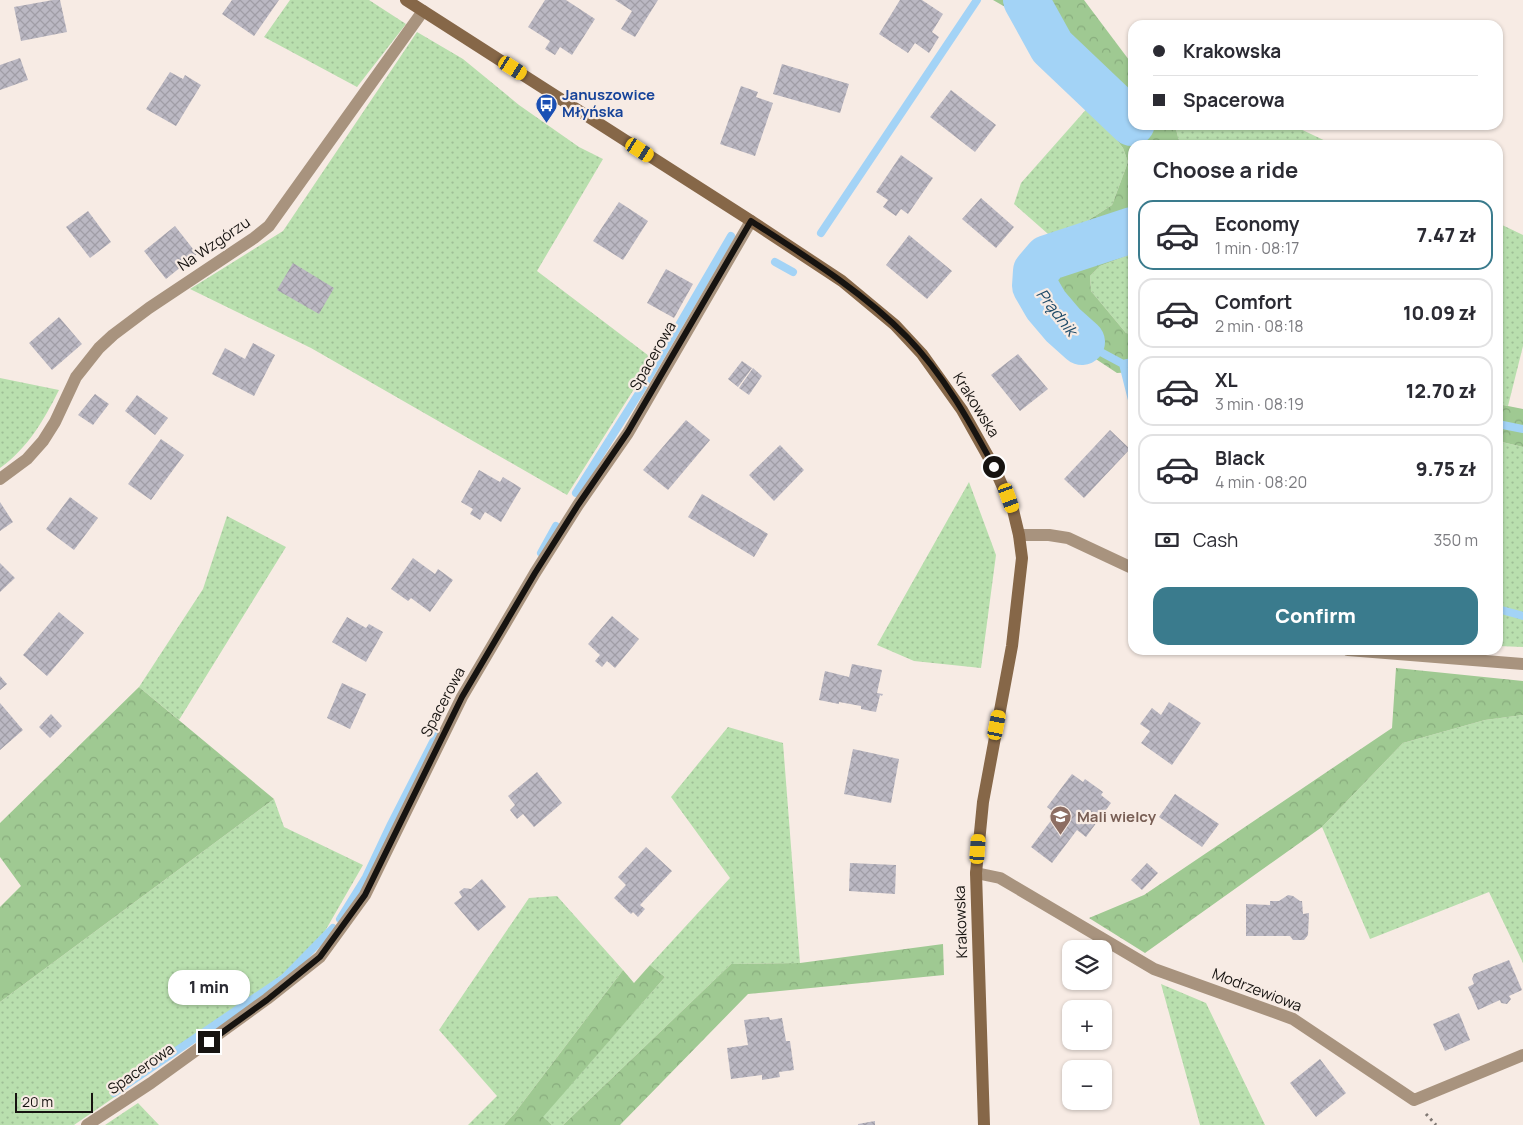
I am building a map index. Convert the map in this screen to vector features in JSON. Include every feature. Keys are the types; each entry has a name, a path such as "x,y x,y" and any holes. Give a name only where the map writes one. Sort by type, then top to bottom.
{"main road":[{"name":"Krakowska","path":"406,0 842,281 895,325 922,354 962,410 990,459 1009,498 1019,535 1022,558 1012,646 983,802 976,873 984,1125"}],"street":[{"name":"Na Wzgórzu","path":"0,479 27,459 43,441 55,422 76,377 106,342 149,308 269,226 423,11"},
{"name":"Spacerowa","path":"88,1125 151,1083 267,1000 320,957 326,949 365,895 466,690 535,573 578,505 628,432 751,221"},
{"path":"1019,535 1049,535 1068,538 1128,566"},
{"path":"1410,655 1523,664"},
{"name":"Modrzewiowa","path":"976,873 1000,878 1154,969 1293,1019 1414,1100 1523,1055"}],"green space":[{"path":"290,0 369,0 406,24 357,87 264,37"},
{"path":"993,0 1084,0 1128,59 1128,130 1176,130 1179,140 1128,140 1128,162 1123,148 1023,17"},
{"path":"417,32 463,59 519,105 579,147 603,159 537,271 653,359 567,495 311,348 190,289 283,231"},
{"path":"1090,105 1123,148 1128,162 1112,205 1056,241 1014,204 1021,183"},
{"path":"1176,130 1302,130 1324,140 1179,140"},
{"path":"1128,162 1128,256 1100,266 1090,276 1091,291 1128,333 1128,372 1117,373 1067,340 1027,294 1019,265 1112,205"},
{"path":"1503,225 1523,235 1523,346 1508,406 1503,405"},
{"path":"1128,256 1128,333 1091,291 1090,276 1100,266"},
{"path":"0,378 59,390 34,433 19,452 0,468"},
{"path":"1503,405 1523,409 1523,447 1503,442"},
{"path":"1503,442 1523,447 1523,647 1503,646"},
{"path":"969,482 996,555 981,668 914,661 877,645"},
{"path":"227,516 286,547 179,720 139,687 203,589"},
{"path":"1396,668 1523,681 1523,715 1485,720 1403,743 1322,827 1145,953 1089,918 1144,895 1392,728"},
{"path":"139,687 274,799 0,1002 0,907 21,886 0,857 0,823"},
{"path":"1523,715 1523,963 1489,892 1370,939 1322,827 1403,743 1485,720"},
{"path":"728,727 783,743 800,963 731,964 563,1125 552,1125 542,1117 665,977 650,965 730,878 671,797"},
{"path":"274,799 284,827 363,865 313,952 148,1074 74,1125 0,1125 0,1002"},
{"path":"557,896 623,970 504,1125 468,1125 497,1096 439,1030 529,898"},
{"path":"943,944 944,975 748,994 620,1125 563,1125 731,964 800,963"},
{"path":"650,965 665,977 543,1117 552,1125 504,1125 623,970 634,983"},
{"path":"1161,984 1206,1003 1265,1125 1200,1125"},
{"path":"138,1103 159,1125 105,1125"}],"building":[{"path":"60,0 67,32 21,41 14,7"},
{"path":"232,0 279,0 254,36 222,14"},
{"path":"545,0 566,0 595,19 572,55 560,47 555,55 545,49 550,41 528,27"},
{"path":"615,0 658,0 635,37 621,29 632,11"},
{"path":"900,0 922,0 943,14 932,32 939,37 929,53 915,43 908,53 879,34"},
{"path":"20,58 28,80 0,90 0,65"},
{"path":"782,64 849,84 840,113 773,94"},
{"path":"170,72 183,79 185,75 201,85 176,126 146,109"},
{"path":"741,86 758,92 756,97 773,103 755,156 720,144"},
{"path":"951,90 996,125 975,152 930,117"},
{"path":"901,155 933,178 908,214 901,209 896,216 883,207 888,200 876,192"},
{"path":"981,198 1014,227 996,248 962,219"},
{"path":"619,202 648,221 623,260 593,241"},
{"path":"88,211 111,242 90,258 66,227"},
{"path":"175,226 197,254 166,279 144,251"},
{"path":"909,235 952,271 927,299 886,265"},
{"path":"293,263 334,288 319,314 277,290"},
{"path":"666,269 693,284 674,318 647,303"},
{"path":"59,317 82,344 52,370 29,343"},
{"path":"253,343 275,355 254,396 212,374 225,348 245,359"},
{"path":"1018,354 1048,389 1020,411 991,375"},
{"path":"742,361 752,368 738,387 728,379"},
{"path":"753,368 762,376 749,395 739,388"},
{"path":"95,394 109,404 93,425 78,415"},
{"path":"137,395 168,418 155,435 125,411"},
{"path":"686,420 710,440 668,490 643,470"},
{"path":"1110,430 1128,447 1128,451 1084,498 1064,479"},
{"path":"161,439 184,455 151,500 128,484"},
{"path":"780,445 804,470 774,501 749,475"},
{"path":"479,470 500,482 503,477 521,488 501,522 485,512 480,520 470,514 473,509 461,502"},
{"path":"702,494 768,534 754,557 688,517"},
{"path":"70,497 98,518 74,550 46,529"},
{"path":"0,502 13,522 0,531"},
{"path":"413,558 435,574 438,569 453,580 430,612 411,598 408,601 391,589"},
{"path":"0,563 15,578 0,592"},
{"path":"59,612 84,633 47,676 23,655"},
{"path":"612,616 639,639 615,668 607,661 602,667 595,661 600,655 588,644"},
{"path":"347,617 366,628 369,624 383,632 366,662 332,642"},
{"path":"852,664 882,670 877,693 883,694 882,696 880,695 876,712 861,709 861,706 819,700 825,671 849,677"},
{"path":"0,676 7,684 0,690"},
{"path":"342,683 366,694 350,729 327,718"},
{"path":"1169,702 1201,723 1172,765 1141,743 1150,731 1140,724 1152,708 1161,715"},
{"path":"0,703 23,730 0,750"},
{"path":"51,714 62,726 50,738 39,727"},
{"path":"853,749 899,759 891,803 844,794"},
{"path":"537,772 562,803 534,827 523,814 517,819 510,810 515,805 508,796"},
{"path":"1072,774 1083,782 1085,779 1103,792 1101,795 1111,803 1086,837 1077,830 1052,863 1031,847 1056,814 1047,807"},
{"path":"1175,794 1219,824 1202,847 1159,817"},
{"path":"646,847 672,871 640,905 645,909 638,917 633,912 631,914 614,898 626,885 618,877"},
{"path":"850,863 896,865 895,894 849,891"},
{"path":"1147,863 1158,873 1142,890 1131,880"},
{"path":"482,879 506,907 478,931 454,903 462,897 459,892 464,888 471,889"},
{"path":"1288,895 1302,901 1303,914 1309,913 1308,935 1304,940 1293,940 1290,936 1246,936 1246,904 1270,905 1270,901 1279,901"},
{"path":"1509,960 1522,990 1509,996 1511,999 1507,1004 1501,1003 1500,1000 1478,1010 1468,987 1474,984 1472,979 1474,974"},
{"path":"1459,1013 1470,1040 1445,1051 1433,1024"},
{"path":"769,1017 770,1020 782,1018 786,1041 790,1041 794,1070 779,1072 780,1077 762,1080 762,1075 731,1079 727,1048 748,1045 744,1020"},
{"path":"1320,1059 1346,1093 1316,1117 1290,1083"},
{"path":"875,1121 875,1125 858,1125 858,1124"}],"waterway":[{"path":"821,233 977,0"},
{"name":"Prądnik","path":"1026,0 1052,47 1128,119"},
{"name":"Prądnik","path":"1082,342 1063,325 1046,305 1035,286 1036,271 1047,258 1128,231"},
{"path":"576,493 641,390 731,236"},
{"path":"775,262 793,272"},
{"name":"Prądnik","path":"1082,342 1123,364 1128,363"},
{"path":"1123,364 1128,384"},
{"name":"Prądnik","path":"1503,425 1523,429"},
{"path":"541,553 556,526"},
{"path":"1503,610 1523,616"},
{"path":"340,919 366,877 438,732"},
{"path":"114,1093 284,978 333,928"}],"place":[{"name":"Januszowice Młyńska","path":"546,123"},
{"name":"Mali wielcy","path":"1061,836"}],"route":[{"path":"209,1042 267,1000 320,957 365,895 462,697 535,573 578,505 628,432 751,221 842,281 908,338 934,369 962,410 994,467"}]}
